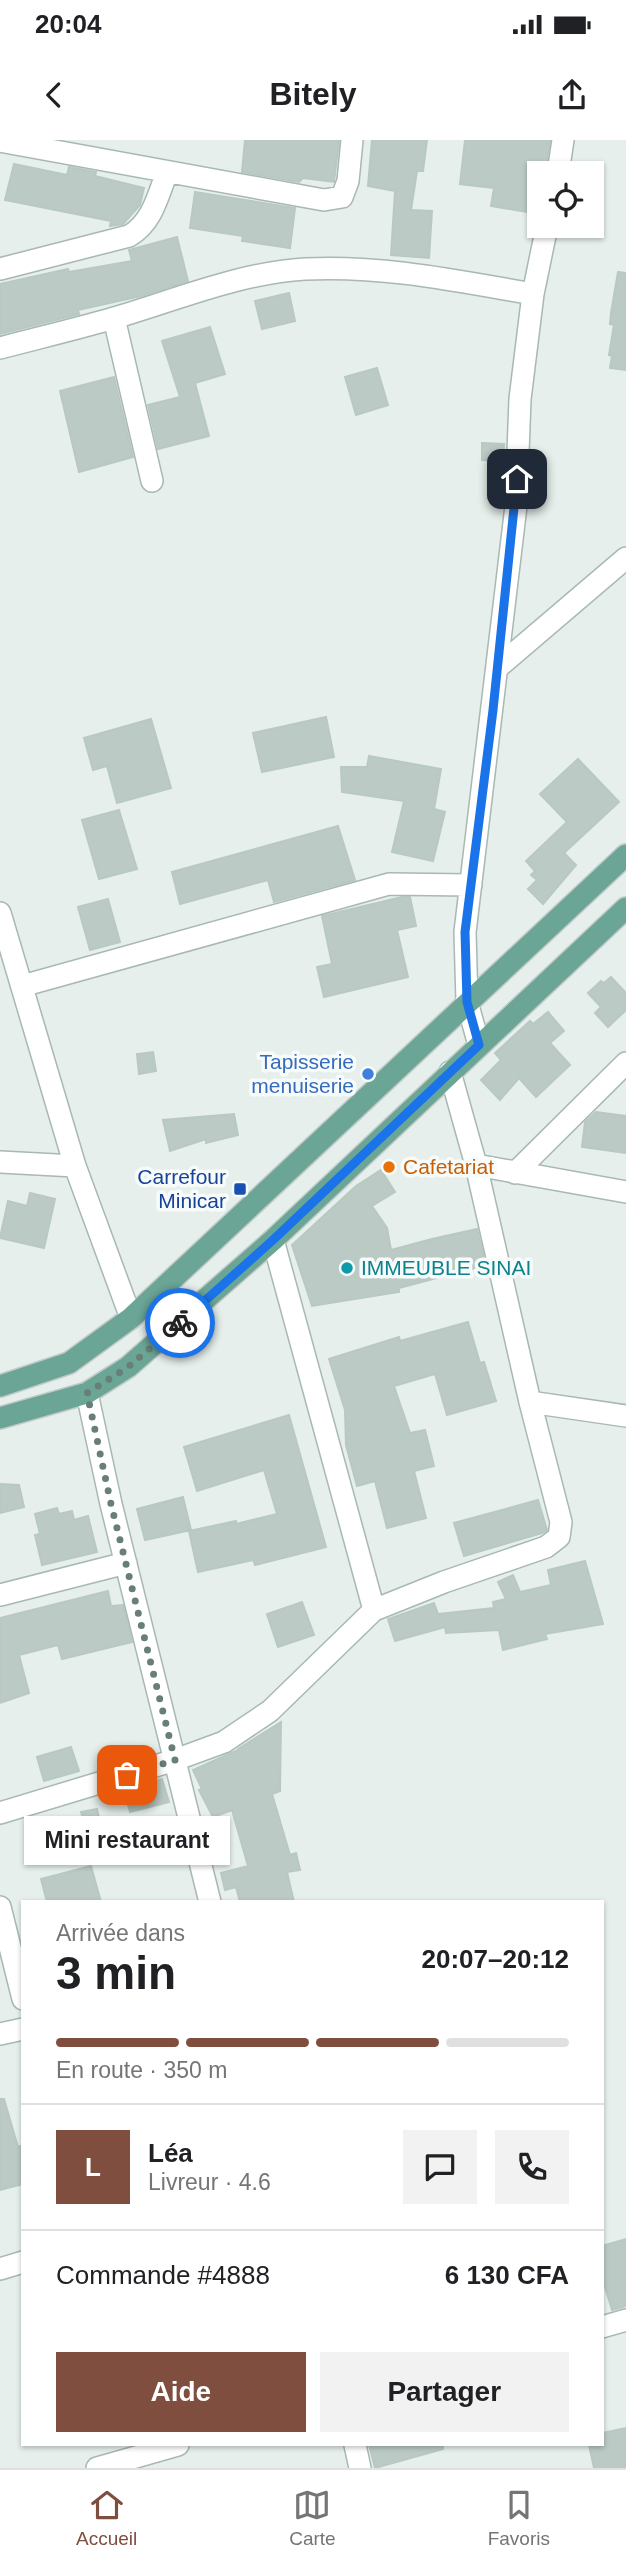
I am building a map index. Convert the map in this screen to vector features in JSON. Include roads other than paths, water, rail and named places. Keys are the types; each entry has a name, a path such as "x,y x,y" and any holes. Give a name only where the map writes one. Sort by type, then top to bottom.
{"main road":[{"path":"0,1386 69,1363 131,1318 626,855"},
{"path":"0,1418 87,1393 128,1367 273,1240 626,908"}],"street":[{"path":"0,141 324,200 342,197 348,181 352,140"},
{"path":"560,161 564,140"},
{"path":"0,269 128,236 139,230 147,221 167,172"},
{"path":"479,1045 467,1002 465,932 516,506 520,399 533,294 545,238"},
{"path":"0,348 114,318 198,290 305,269 383,272 460,280 533,294"},
{"path":"114,318 152,481"},
{"path":"498,668 626,558"},
{"path":"22,986 389,884 471,885"},
{"path":"0,913 75,1166 131,1318"},
{"path":"515,1173 626,1063"},
{"path":"0,1813 175,1760 224,1742 270,1711 374,1609 443,1582 547,1547 559,1537 561,1522 530,1402 477,1165 450,1072"},
{"path":"0,1163 75,1166"},
{"path":"477,1165 626,1192"},
{"path":"273,1240 374,1609"},
{"path":"87,1393 210,1900"},
{"path":"530,1402 626,1416"},
{"path":"0,1595 126,1563"},
{"path":"0,1907 21,1991"},
{"path":"0,2034 21,2029"},
{"path":"0,2269 21,2263"},
{"path":"604,2326 626,2320"},
{"path":"97,2468 174,2446"},
{"path":"355,2446 360,2468"}],"place":[{"name":"Tapisserie menuiserie","path":"368,1074"},
{"name":"Cafetariat","path":"389,1167"},
{"name":"Carrefour Minicar","path":"240,1189"},
{"name":"IMMEUBLE SINAI","path":"347,1268"},
{"name":"Mini restaurant","path":"127,1775"}]}
